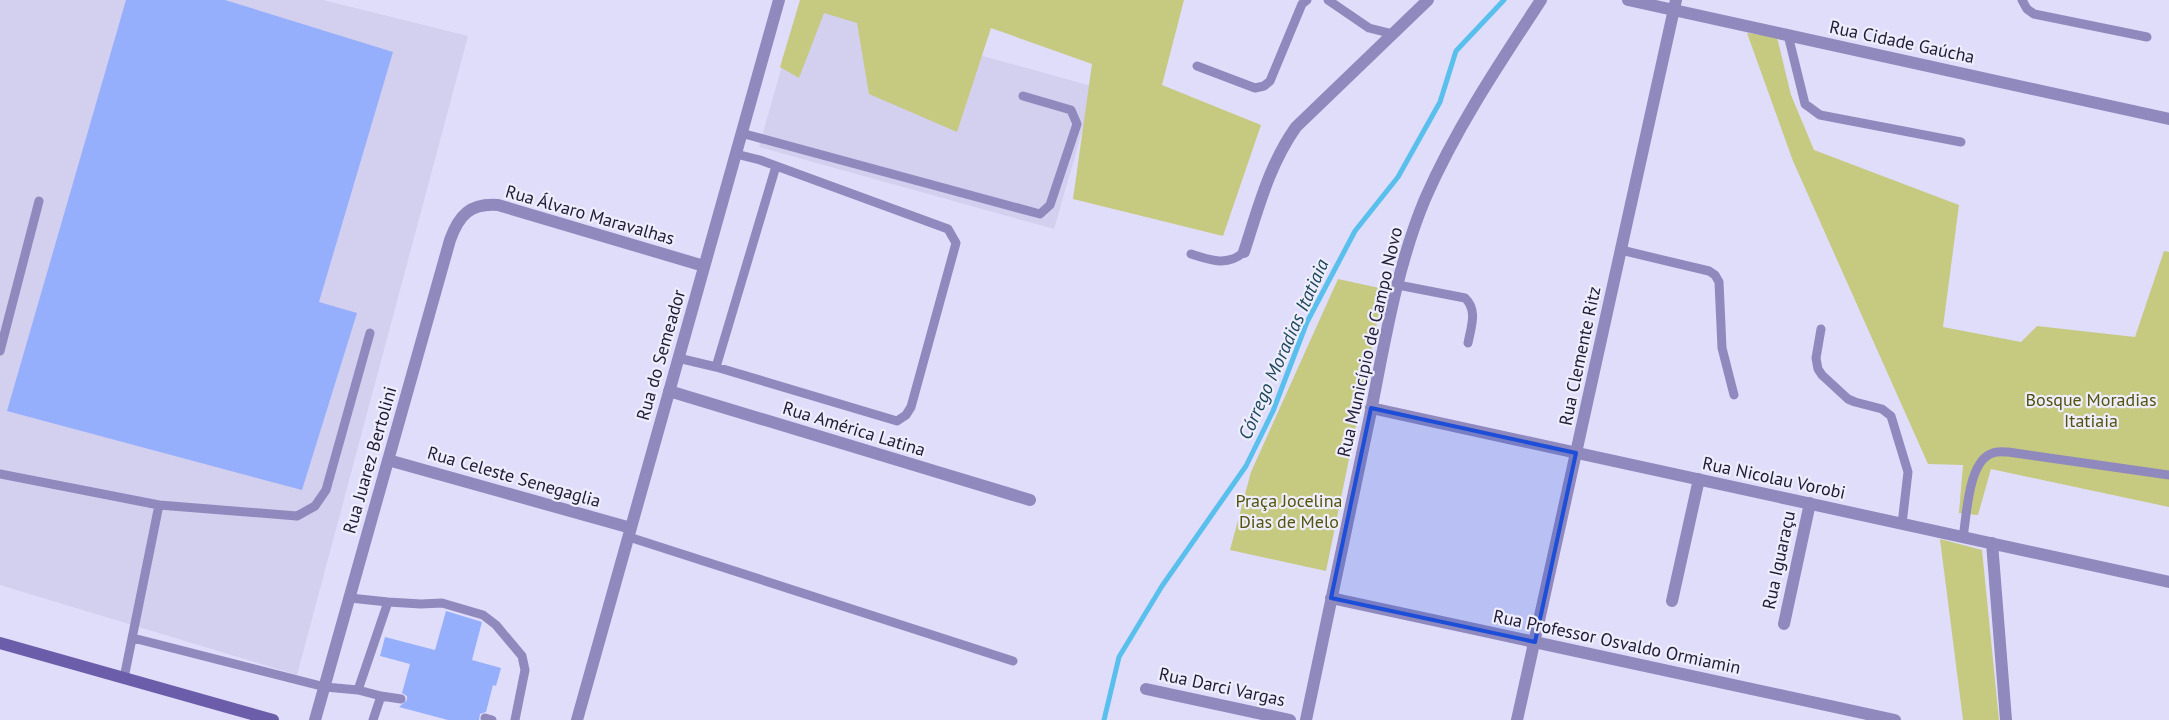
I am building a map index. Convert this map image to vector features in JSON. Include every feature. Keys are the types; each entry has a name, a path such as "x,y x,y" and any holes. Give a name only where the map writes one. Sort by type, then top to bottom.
{"main road":[{"path":"0,643 273,720"}],"street":[{"path":"1244,252 1266,184 1283,145 1314,108 1428,0"},
{"name":"Rua Município de Campo Novo","path":"1306,720 1371,408 1398,285 1413,231 1440,167 1458,132 1541,0"},
{"name":"Rua Cidade Gaúcha","path":"1628,0 1675,5 1788,35 2169,119"},
{"name":"Rua do Semeador","path":"577,720 736,154 776,1"},
{"name":"Rua Clemente Ritz","path":"1517,720 1675,5"},
{"name":"Rua Álvaro Maravalhas","path":"466,212 482,206 498,205 704,266"},
{"name":"Rua Juarez Bertolini","path":"315,720 450,240 459,220 466,212"},
{"name":"Rua América Latina","path":"669,391 1030,500"},
{"name":"Rua Nicolau Vorobi","path":"1371,408 2169,582"},
{"name":"Rua Celeste Senegaglia","path":"388,460 630,532"},
{"path":"1672,602 1699,479"},
{"name":"Rua Iguaraçu","path":"1784,624 1810,503"},
{"path":"1992,543 2006,720"},
{"name":"Rua Professor Osvaldo Ormiamin","path":"1332,598 1895,720"},
{"name":"Rua Darci Vargas","path":"1146,689 1290,720"}],"lane":[{"path":"1197,66 1255,88 1264,86 1270,81 1302,4 1307,0"},
{"path":"1328,0 1369,28 1393,34"},
{"path":"2022,0 2027,9 2034,14 2147,36"},
{"path":"1788,35 1805,104 1820,115 1961,142"},
{"path":"741,133 1040,214 1050,205 1077,124 1070,110 1023,96"},
{"path":"678,358 716,367 897,421 906,415 911,407 956,243 954,235 948,229 760,160 736,154"},
{"path":"716,367 776,166"},
{"path":"0,351 39,201"},
{"path":"1621,250 1709,271 1715,275 1719,282 1722,348 1734,395"},
{"path":"1191,254 1212,261 1222,262 1231,261 1244,252"},
{"path":"1398,285 1465,298 1471,303 1473,310 1468,342"},
{"path":"1821,329 1816,358 1818,369 1822,375 1848,398 1855,402 1882,409 1891,416 1908,472 1902,524"},
{"path":"0,474 159,505 296,516 315,506 326,490 370,333"},
{"path":"1963,537 1973,477 1978,464 1992,453 2008,452 2169,475"},
{"path":"124,678 159,505"},
{"path":"630,532 1013,661"},
{"path":"350,598 421,604 442,603 483,615 496,625 522,656 525,670 515,720"},
{"path":"358,690 388,602"},
{"path":"133,638 325,687 358,690 401,699"},
{"path":"373,720 381,696"}],"highlighted area":[{"path":"1371,408 1576,453 1535,642 1331,598"}],"shaded area":[{"path":"0,0 323,0 468,36 297,675 0,585"},
{"path":"799,5 1095,87 1054,229 759,147"}],"green space":[{"path":"800,0 1184,0 1162,85 1261,125 1223,236 1073,199 1092,64 991,28 957,132 869,94 857,23 824,13 799,78 780,67"},
{"name":"Bosque Moradias Itatiaia","path":"1747,33 1777,37 1791,95 1814,150 1959,205 1943,327 2021,342 2037,326 2135,337 2164,251 2169,252 2169,507 1991,469 1978,515 1959,513 1963,465 1928,464 1793,161"},
{"name":"Praça Jocelina Dias de Melo","path":"1338,279 1384,289 1326,571 1230,550 1251,472"},
{"path":"1940,539 1982,550 1999,720 1963,720"}],"building":[{"path":"126,0 225,0 393,52 319,302 357,313 302,490 7,411"},
{"path":"446,611 482,622 472,660 501,668 496,686 493,685 486,712 480,714 479,720 448,720 399,707 407,700 407,696 402,693 410,664 380,656 385,637 435,650"}],"waterway":[{"name":"Córrego Moradias Itatiaia","path":"1104,720 1119,657 1162,586 1246,466 1273,411 1307,322 1355,231 1398,177 1440,102 1456,51 1504,0"}]}
